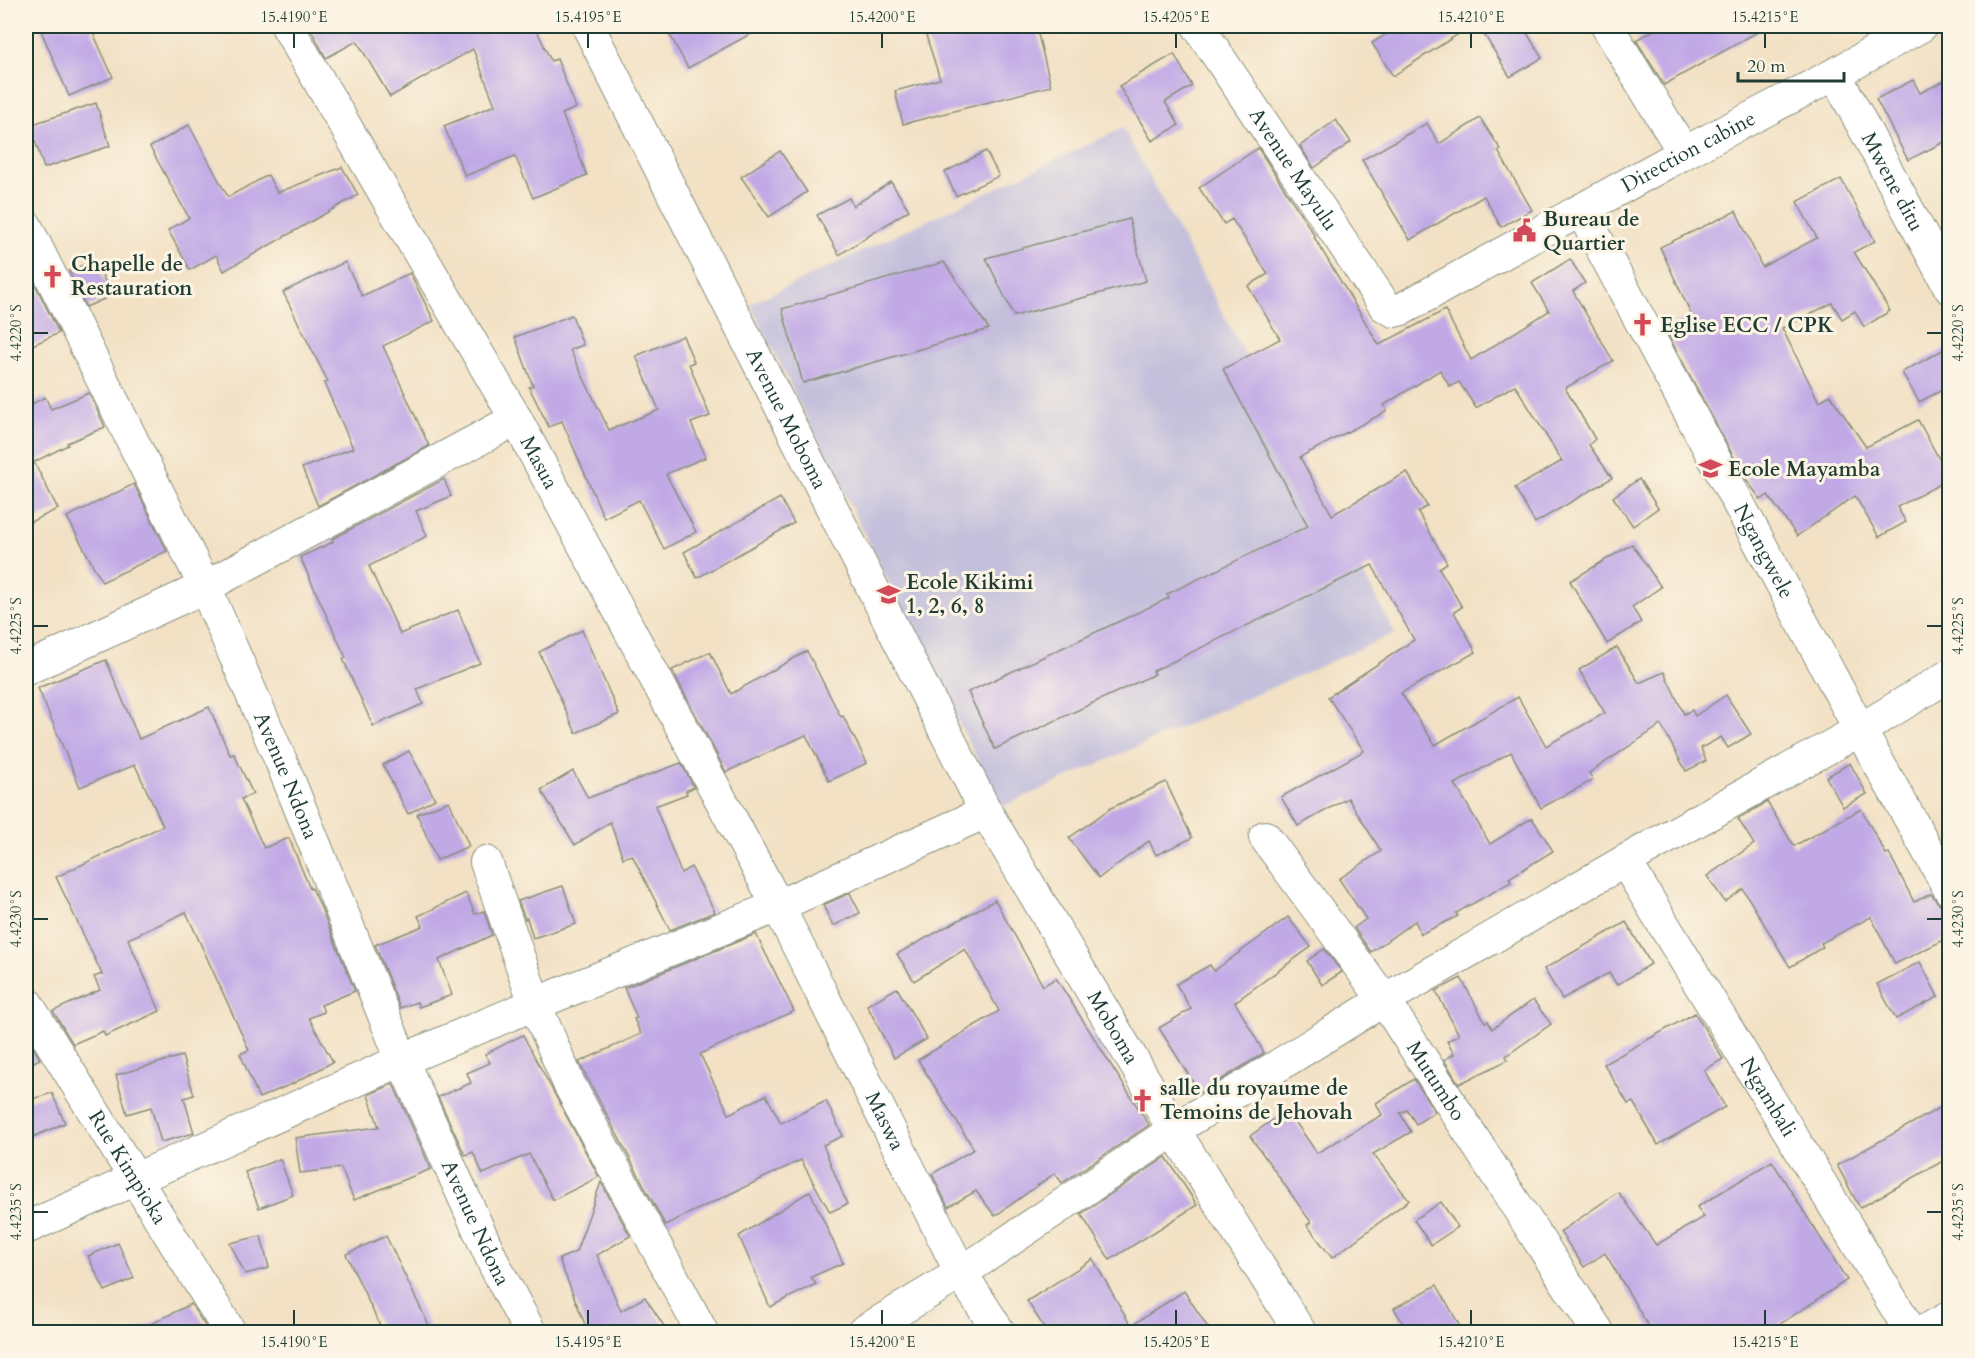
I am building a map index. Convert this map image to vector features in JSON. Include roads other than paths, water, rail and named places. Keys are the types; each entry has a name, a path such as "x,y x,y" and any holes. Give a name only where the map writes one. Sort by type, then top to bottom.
{"street":[{"name":"Masua","path":"287,26 516,419 778,906"},
{"name":"Avenue Moboma","path":"588,26 986,812"},
{"name":"Avenue Mayulu","path":"1198,26 1385,306 1394,310"},
{"path":"1607,26 1684,153"},
{"name":"Direction cabine","path":"1394,310 1402,309 1684,153 1921,26"},
{"name":"Mwene ditu","path":"1835,74 1950,288"},
{"name":"Ngangwele","path":"1581,210 1860,730 1950,890"},
{"name":"Avenue Ndona","path":"26,226 205,587 281,761 402,1060 495,1266 530,1332"},
{"path":"26,669 205,587 516,419"},
{"path":"863,1332 961,1273 1174,1130 1384,1000 1625,861 1860,730 1950,675"},
{"path":"26,1228 402,1060 778,906 986,812"},
{"name":"Moboma","path":"986,812 1174,1130 1300,1332"},
{"name":"Mutumbo","path":"1265,837 1384,1000 1598,1332"},
{"name":"Ngambali","path":"1625,861 1911,1332"},
{"path":"486,862 535,1004 569,1084 702,1332"},
{"name":"Maswa","path":"778,906 961,1273 999,1332"},
{"name":"Rue Kimpioka","path":"26,1002 230,1332"},
{"path":"1923,1332 1950,1317"}],"place":[{"name":"Bureau de Quartier","path":"1525,231"},
{"name":"Chapelle de Restauration","path":"53,276"},
{"name":"Eglise ECC / CPK","path":"1642,325"},
{"name":"Ecole Mayamba","path":"1710,469"},
{"name":"Ecole Kikimi 1, 2, 6, 8","path":"888,594"},
{"name":"salle du royaume de Temoins de Jehovah","path":"1142,1100"}]}
